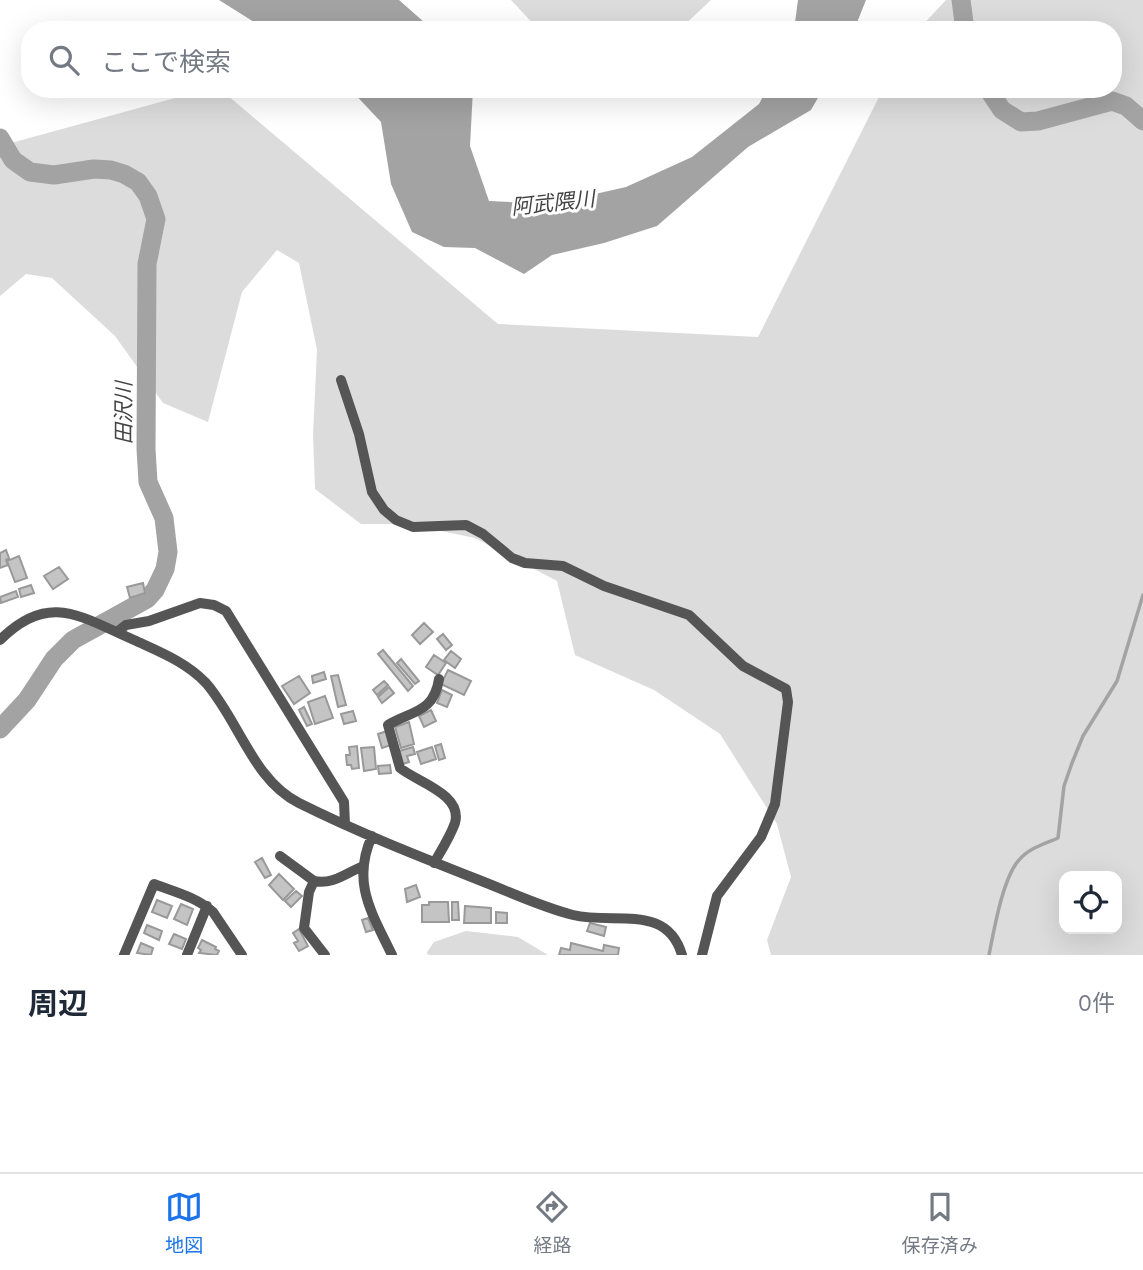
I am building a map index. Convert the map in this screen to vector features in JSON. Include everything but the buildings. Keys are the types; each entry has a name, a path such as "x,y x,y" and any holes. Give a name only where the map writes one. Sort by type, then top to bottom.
{"street":[{"path":"341,380 359,434 372,492 384,510 396,520 413,527 466,525 483,534 512,558 525,563 563,566 604,586 688,615 743,666 786,689 789,702 775,804 761,837 717,895 702,955"},
{"path":"117,632 133,622 149,621 201,603 226,611 344,802 345,824"},
{"path":"0,639 17,624 34,615 63,612 106,626 194,671 219,700 272,784 299,804 434,863 574,915 656,921 673,935 682,955"},
{"path":"434,863 454,824 454,809 448,798 400,768 388,725 427,705 439,679"},
{"path":"372,836 363,866 363,892 392,955"},
{"path":"280,856 313,881 329,882 363,866"},
{"path":"313,881 303,928 325,955"},
{"path":"124,955 154,884 207,906 242,955"},
{"path":"187,955 207,906"}],"shaded area":[{"path":"219,0 399,0 423,21 253,21"},
{"path":"511,0 711,0 689,21 531,21"},
{"path":"798,0 866,0 858,21 795,21"},
{"path":"946,0 1143,0 1143,955 771,955 767,940 791,877 777,824 720,734 654,690 575,655 557,581 475,538 407,524 361,524 315,489 313,435 317,350 299,263 277,250 242,292 208,422 163,403 115,336 52,278 26,274 0,296 0,146 175,98 231,98 498,324 758,337 878,98 1122,98 1122,21 926,21"},
{"path":"358,98 473,98 470,146 489,201 551,204 626,187 692,157 759,104 762,98 818,98 811,110 748,147 657,226 604,243 552,255 524,274 475,248 444,247 412,232 391,184 381,122"},
{"path":"466,931 518,937 548,955 428,955 427,952 434,942"}],"waterway":[{"path":"961,0 964,21"},
{"path":"994,98 1002,110 1021,122 1038,121 1112,101 1126,106 1143,121"},
{"name":"田沢川","path":"0,138 13,160 30,172 54,175 94,169 111,170 138,182 148,196 156,219 147,264 146,449 148,482 164,518 168,552 165,569 155,590 147,599 73,640 54,659 27,700 0,729"},
{"path":"989,955 1000,904 1013,868 1027,852 1058,838 1064,786 1072,763 1083,736 1117,681 1143,595"}],"water label":[{"name":"阿武隈川","path":"553,203"}]}
